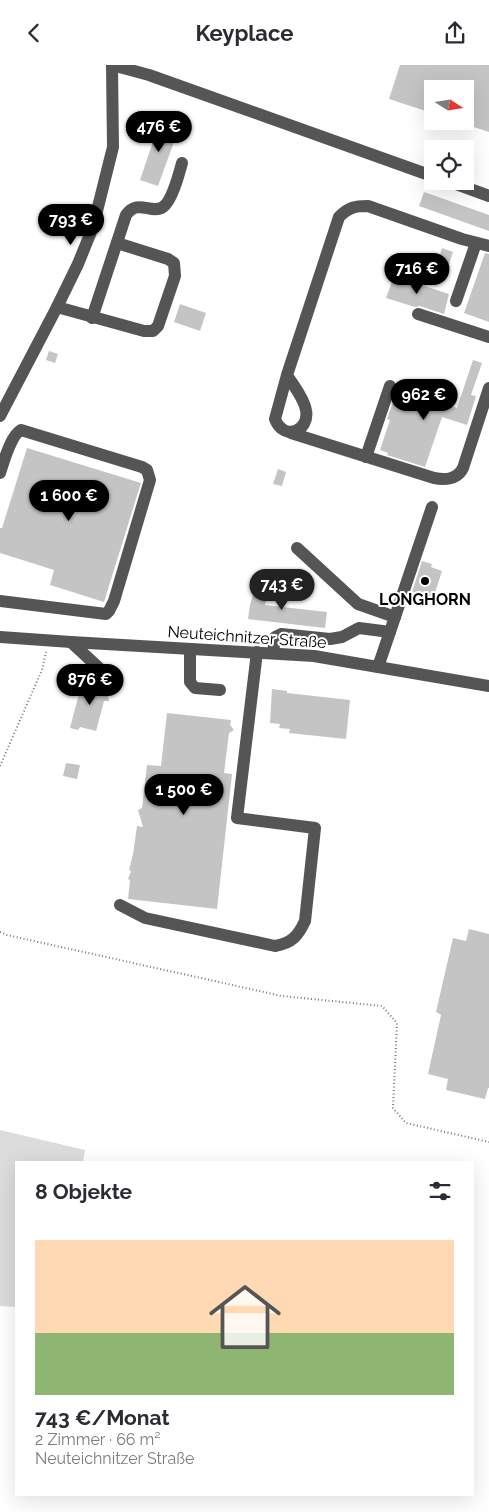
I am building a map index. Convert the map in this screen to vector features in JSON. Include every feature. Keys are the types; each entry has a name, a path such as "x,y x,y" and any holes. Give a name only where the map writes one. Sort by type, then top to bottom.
{"street":[{"path":"0,416 57,307 78,264 93,227 113,147 112,65 149,75 424,173"},
{"path":"92,318 126,215 130,210 138,207 158,209 164,207 182,163"},
{"path":"473,190 489,196"},
{"path":"456,301 483,245 368,205 356,206 346,210 339,217 287,375 275,419 282,430 434,478 448,479 456,477 461,473 489,388"},
{"path":"57,307 144,331 153,331 158,326 175,275 174,263 168,259 117,243"},
{"path":"418,314 489,337"},
{"path":"287,375 306,411 304,422 299,430 291,433"},
{"path":"366,457 390,386"},
{"path":"0,473 14,437 21,430 142,467 147,470 150,480 114,601 106,614 0,601"},
{"path":"378,667 432,507"},
{"path":"297,547 358,604 395,617"},
{"path":"273,653 275,637 281,634 330,639 342,637 359,628 390,632"},
{"name":"Neuteichnitzer Straße","path":"0,637 70,643 314,656 489,686"},
{"path":"70,643 113,681"},
{"path":"190,649 190,682 192,686 195,688 220,690"},
{"path":"120,905 145,918 275,946 286,944 300,932 305,921 315,828 237,818 257,652"}],"path":[{"path":"0,766 42,670 50,641"},
{"path":"0,932 282,996 382,1007 397,1023 393,1108 406,1123 489,1142"}],"shaded area":[{"path":"0,1130 85,1150 83,1161 15,1161 15,1307 0,1306"}],"building":[{"path":"400,65 489,65 489,132 474,127 474,80 424,80 424,110 389,99"},
{"path":"160,121 179,128 158,186 140,180"},
{"path":"424,192 489,215 489,231 419,206"},
{"path":"442,248 453,252 446,273 435,270"},
{"path":"485,253 489,254 489,322 464,313"},
{"path":"394,276 449,294 444,314 386,298"},
{"path":"180,304 206,313 200,331 174,322"},
{"path":"49,351 58,354 55,363 46,360"},
{"path":"473,360 482,363 471,395 476,396 467,425 442,417 425,467 387,455 388,453 380,450 390,420 387,419 398,388 457,408"},
{"path":"27,448 141,483 104,602 50,585 54,570 0,553 0,528 2,528"},
{"path":"278,469 286,472 282,486 273,484"},
{"name":"LONGHORN","path":"422,561 432,564 431,567 442,571 434,596 432,595 430,598 412,592"},
{"path":"257,581 270,585 265,605 327,612 325,628 248,619"},
{"path":"102,682 106,686 109,701 104,701 96,731 80,727 78,730 70,728 81,686"},
{"path":"272,689 287,691 287,693 350,700 346,739 289,733 290,729 279,728 280,724 270,723"},
{"path":"167,713 231,720 230,725 234,730 229,733 224,773 232,774 217,909 128,899 130,880 128,879 131,871 129,870 137,826 143,827 138,810 142,808 147,765 161,766"},
{"path":"66,763 80,765 77,779 63,776"},
{"path":"469,929 489,934 489,1088 485,1099 446,1090 448,1079 428,1074 441,1015 436,1012 453,938 466,941"}],"place":[{"name":"LONGHORN","path":"425,581"}]}
